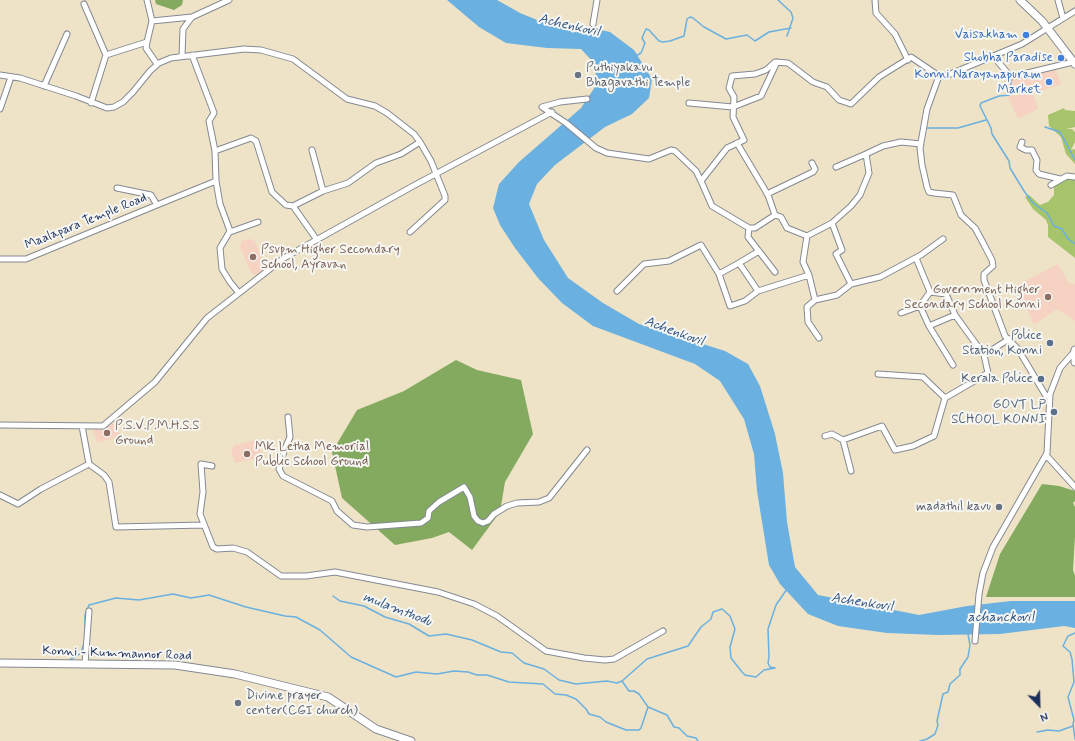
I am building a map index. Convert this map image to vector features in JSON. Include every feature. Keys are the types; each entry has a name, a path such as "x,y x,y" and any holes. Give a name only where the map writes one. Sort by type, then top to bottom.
{"main road":[{"path":"1020,0 1048,28 1074,63"},
{"path":"1075,351 1075,362"},
{"name":"Konni - Kummannor Road","path":"0,663 175,666 235,674 328,698 376,729 411,741"}],"street":[{"path":"147,0 152,21 146,48 158,64"},
{"path":"152,21 192,17 229,0"},
{"path":"593,24 597,0"},
{"path":"875,0 876,14 895,34 908,60"},
{"path":"1058,0 1063,18"},
{"path":"84,4 106,55 91,103"},
{"path":"701,181 727,148 744,140 733,117 734,97 729,88 732,76 755,74 766,70 775,62 788,63 813,82 827,87 839,100 852,104 879,77 911,57 939,76 948,75 1032,39 1075,11"},
{"path":"182,56 182,29 192,17"},
{"path":"44,86 68,34"},
{"path":"106,55 147,42"},
{"path":"0,75 44,86 107,108 117,106 133,92 150,71 158,64 171,58 244,49 261,50 293,59 347,99 375,106 387,113 414,134 420,142 436,174 445,196 445,200 410,232"},
{"path":"192,55 214,113 209,121 215,151 216,181 220,204 230,232"},
{"path":"993,56 1011,77 1074,63"},
{"path":"689,103 733,107 761,96 778,62"},
{"path":"939,76 927,109 921,144 922,165 929,192 953,195 961,215 975,228 992,260 993,266 983,277 1005,336 1022,355 1046,396"},
{"path":"0,109 11,77"},
{"path":"587,99 560,102 542,108 552,112 596,148 607,154 649,159 675,150 696,171 712,206 749,228 755,228 775,215"},
{"path":"0,425 103,426 155,382 207,318 284,258 552,112"},
{"path":"215,151 251,138 256,141 272,192 286,205 293,206 324,191 348,184 376,163 402,154 420,142"},
{"path":"836,167 883,146 901,142 921,144"},
{"path":"1022,142 1020,148 1032,150 1037,160 1036,170 1039,174 1060,179"},
{"path":"737,143 767,194 775,215"},
{"path":"312,150 324,191"},
{"path":"775,215 781,217 787,228 807,236 832,223 851,206 864,190 869,173 866,154"},
{"path":"767,194 813,172 814,169 812,163"},
{"path":"1051,185 1066,176 1075,177"},
{"name":"Maalapara Temple Road","path":"0,259 26,259 216,181"},
{"path":"117,188 151,195 157,205"},
{"path":"293,206 317,240"},
{"path":"239,293 222,269 220,248 230,232 258,222"},
{"path":"832,223 842,250 836,254 851,284"},
{"path":"749,228 748,237 775,272"},
{"path":"807,236 803,262 809,276 815,300"},
{"path":"820,338 808,322 807,307 815,300 837,296 851,284 880,277 916,258 943,239"},
{"path":"617,291 644,264 669,262 701,245 719,274 730,306 745,301 758,291 809,276"},
{"path":"719,274 758,251"},
{"path":"916,258 930,292"},
{"path":"739,263 758,291"},
{"path":"901,313 920,306 930,292"},
{"path":"842,440 882,426 895,450 912,446 934,436 945,398 988,373 984,355 955,315 946,294 930,292"},
{"path":"920,306 929,326 953,365"},
{"path":"929,326 955,315"},
{"path":"984,355 1009,339"},
{"path":"976,641 983,573 993,547 1046,455 1050,394 1060,368 1075,351"},
{"path":"878,374 923,377 945,398"},
{"path":"288,417 290,438 279,469 283,476 332,501 337,511 353,525 367,527 421,523 428,518 429,510 464,487 470,497 474,516 478,521 483,523 488,521 494,514 507,506 517,503 539,502 549,498 587,450"},
{"path":"82,426 89,464 104,475 109,482 116,527 204,525"},
{"path":"826,436 832,434 842,440 851,471"},
{"path":"1046,455 1075,487"},
{"path":"0,495 18,504 41,489 89,464"},
{"path":"212,466 201,464 203,492 200,514 213,547 217,549 233,548 247,552 281,576 306,576 335,572 438,592 474,604 491,613 546,651 604,660 614,659 663,631"},
{"path":"86,664 89,611"}],"shaded area":[{"path":"1055,67 1061,84 1033,94 1038,109 1018,119 1006,93 1008,92 1003,82 1034,72 1035,75"},
{"name":"Psvpm Higher Secondary School, Ayravan","path":"251,239 255,241 259,253 269,269 257,276 252,274 240,247 242,240"},
{"name":"Government Higher Secondary School Konni","path":"1058,264 1069,283 1075,284 1075,321 1057,309 1034,325 1017,285"},
{"name":"P.S.V.P.M.H.S.S Ground","path":"116,423 121,436 97,443 93,430"},
{"name":"MK Letha Memorial Public School Ground","path":"259,439 261,457 235,463 231,450 235,445"}],"green space":[{"path":"155,0 183,0 182,5 174,10 156,4"},
{"path":"1064,108 1065,110 1075,111 1075,127 1066,129 1072,129 1075,132 1075,142 1071,150 1075,149 1075,164 1066,154 1061,137 1049,126 1048,115"},
{"path":"1067,179 1075,179 1075,258 1048,237 1048,225 1046,220 1033,209 1025,197 1029,195 1040,205 1048,202 1054,195 1054,185"},
{"path":"456,360 477,370 521,380 533,434 505,482 500,512 472,550 449,532 432,538 395,545 342,498 332,452 357,410 404,391"},
{"path":"1042,484 1059,486 1075,491 1075,501 1073,503 1075,507 1075,536 1073,570 1075,576 1075,597 986,597 1000,554"}],"water":[{"name":"achanckovil","path":"447,0 497,0 520,13 552,26 587,27 610,32 634,50 652,79 649,98 632,114 605,127 555,165 537,184 529,204 544,240 568,278 603,303 639,324 725,351 748,364 760,386 775,434 783,473 787,522 795,567 818,595 919,615 967,606 1011,601 1075,601 1075,628 1064,626 1000,634 938,635 887,633 838,626 808,614 780,584 769,565 757,491 754,454 744,419 720,381 695,364 593,326 562,303 538,278 515,248 500,225 493,208 499,184 519,162 581,108 595,87 596,65 581,49 547,48 506,43 479,27"}],"waterway":[{"path":"778,0 791,12 793,18 787,36"},
{"path":"636,56 641,53 645,43 642,38 646,29 649,30 659,41 670,41 684,36 687,19 690,17 704,27 726,39 747,35 755,41 769,32 791,28"},
{"path":"1010,78 1012,90 1010,95 999,96 981,103 980,106 991,128 992,134 1009,161 1010,168 1024,191 1033,203 1047,213 1054,226 1062,229 1068,239 1075,244"},
{"path":"925,128 958,128 986,120"},
{"path":"1045,127 1060,132 1075,160"},
{"name":"mulamthodu","path":"775,668 770,667 768,663 768,629 776,605 787,589"},
{"path":"68,661 81,653 85,640 85,615 89,605 116,598 139,600 173,594 191,598 209,595 246,607 296,617 320,630 351,657 396,677 416,672 437,674 454,671 468,672 477,675 487,675 509,682 543,684 555,694 566,695 576,699 589,714 600,717 606,722 626,730 639,730 641,728 648,707"},
{"name":"mulamthodu","path":"333,596 340,601 364,606 385,617 409,624 429,636 446,634 472,640 501,652 512,653 524,663 544,669 559,680 576,684 607,681 617,683 622,681 647,659 688,646 701,627 711,619 713,612 722,609 730,616 735,629 730,647 731,658 742,672 745,675 756,677 764,670 775,668"},
{"path":"1075,633 1068,636 1063,646 1070,652 1072,659 1074,682 1068,697 1074,720 1073,724 1075,739"},
{"path":"920,741 935,734 943,694 948,692 950,684 960,675 960,669 968,657 970,645 968,634"},
{"path":"622,681 629,691 634,691 639,694 648,707 667,715 674,727 679,728 687,736 696,738 698,741"},
{"path":"1037,732 1048,730 1059,731 1073,726"}],"place":[{"name":"Vaisakham","path":"1026,35"},
{"name":"Shobha Paradise","path":"1061,58"},
{"name":"Puthiyakavu Bhagavathi Temple","path":"578,75"},
{"name":"Konni Narayanapuram Market","path":"1049,82"},
{"name":"Psvpm Higher Secondary School, Ayravan","path":"253,257"},
{"name":"Government Higher Secondary School Konni","path":"1048,297"},
{"name":"Police Station, Konni","path":"1050,343"},
{"name":"Kerala Police","path":"1041,379"},
{"name":"GOVT LP SCHOOL KONNI","path":"1054,412"},
{"name":"P.S.V.P.M.H.S.S Ground","path":"107,433"},
{"name":"MK Letha Memorial Public School Ground","path":"247,454"},
{"name":"madathil kavu","path":"999,507"},
{"name":"Divine prayer center(CGI church)","path":"238,703"}],"water label":[{"name":"Achenkovil","path":"569,26"},
{"name":"Achenkovil","path":"674,332"},
{"name":"Achenkovil","path":"862,603"}]}
